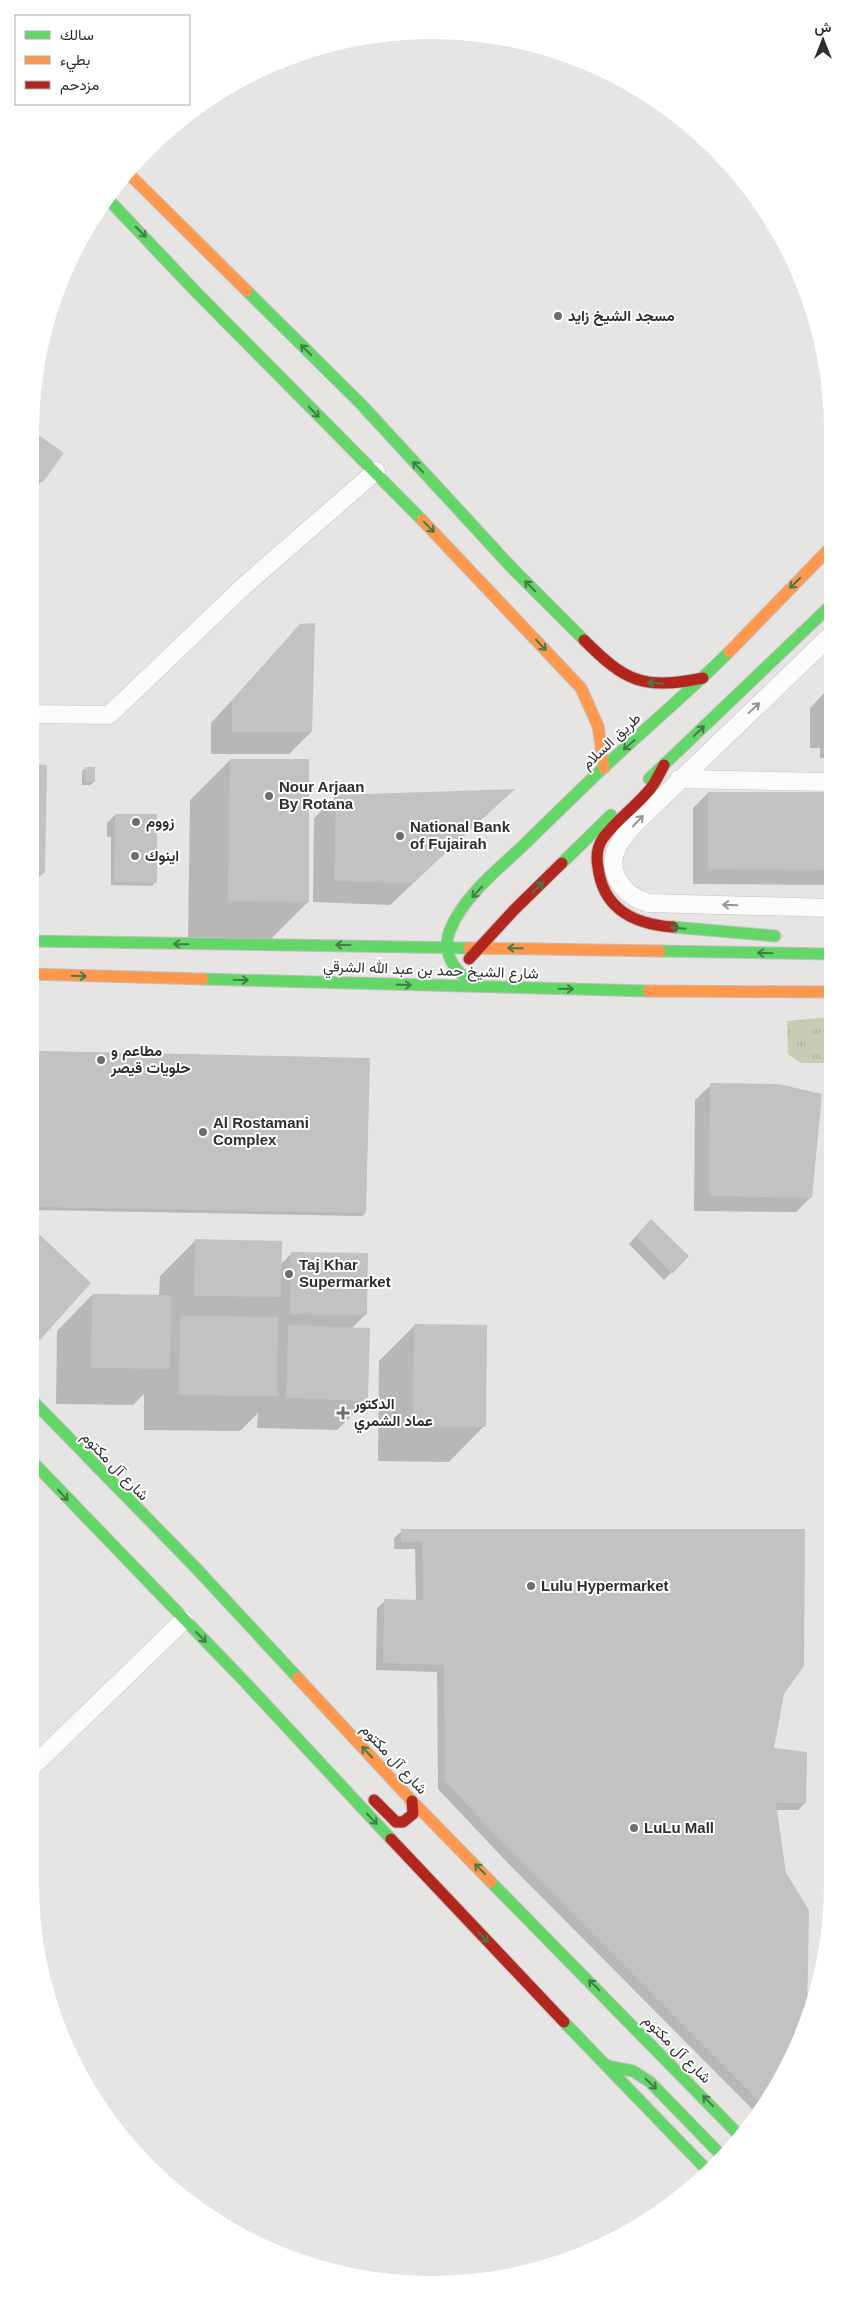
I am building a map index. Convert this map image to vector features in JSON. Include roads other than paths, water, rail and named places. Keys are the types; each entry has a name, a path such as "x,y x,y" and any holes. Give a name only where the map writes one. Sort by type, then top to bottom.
{"main road":[{"path":"132,177 361,404 505,560 606,662 625,676 644,682 679,683 703,678"},
{"path":"112,204 324,422 376,471 581,688 594,709 600,732 604,768"},
{"path":"164,258 175,245 200,245"},
{"name":"طريق السلام","path":"447,947 449,932 468,900 604,768 703,678 824,554"},
{"path":"475,574 489,582 500,581 507,571 505,560"},
{"path":"425,985 456,970 480,948 514,910 824,612"},
{"path":"664,765 651,788 602,839 596,856 596,871 600,886 609,900 624,914 656,926 790,937"},
{"name":"شارع الشيخ حمد بن عبد الله الشرقي","path":"39,941 405,946 824,955"},
{"path":"405,946 418,951 422,959"},
{"path":"447,947 448,955 456,970 464,978 481,986"},
{"path":"760,965 824,956"},
{"path":"519,961 547,961"},
{"path":"128,977 162,969 321,970"},
{"name":"شارع الشيخ حمد بن عبد الله الشرقي","path":"39,974 518,988 824,993"},
{"path":"503,975 506,980 518,988"},
{"name":"شارع آل مكتوم","path":"39,1407 195,1567 412,1801 736,2132"},
{"path":"39,1468 244,1681 467,1920 703,2166"},
{"path":"244,1681 287,1708"},
{"path":"364,1790 396,1822 403,1822 413,1814 412,1801"},
{"path":"607,2066 624,2068 642,2076 718,2152"}],"street":[{"path":"39,714 109,714 244,586 376,471"},
{"path":"824,642 679,779 618,844 614,856 615,872 619,883 628,893 642,901 654,904 824,908"},
{"path":"679,779 824,782"},
{"path":"39,1759 184,1620"}],"place":[{"name":"مسجد الشيخ زايد","path":"558,316"},
{"name":"Nour Arjaan By Rotana","path":"269,796"},
{"name":"زووم","path":"136,822"},
{"name":"National Bank of Fujairah","path":"400,836"},
{"name":"اينوك","path":"135,856"},
{"name":"مطاعم و حلويات قيصر","path":"101,1060"},
{"name":"Al Rostamani Complex","path":"203,1132"},
{"name":"Taj Khar Supermarket","path":"289,1274"},
{"name":"الدكتور عماد الشمري","path":"343,1413"},
{"name":"Lulu Hypermarket","path":"531,1586"},
{"name":"LuLu Mall","path":"634,1828"}]}
